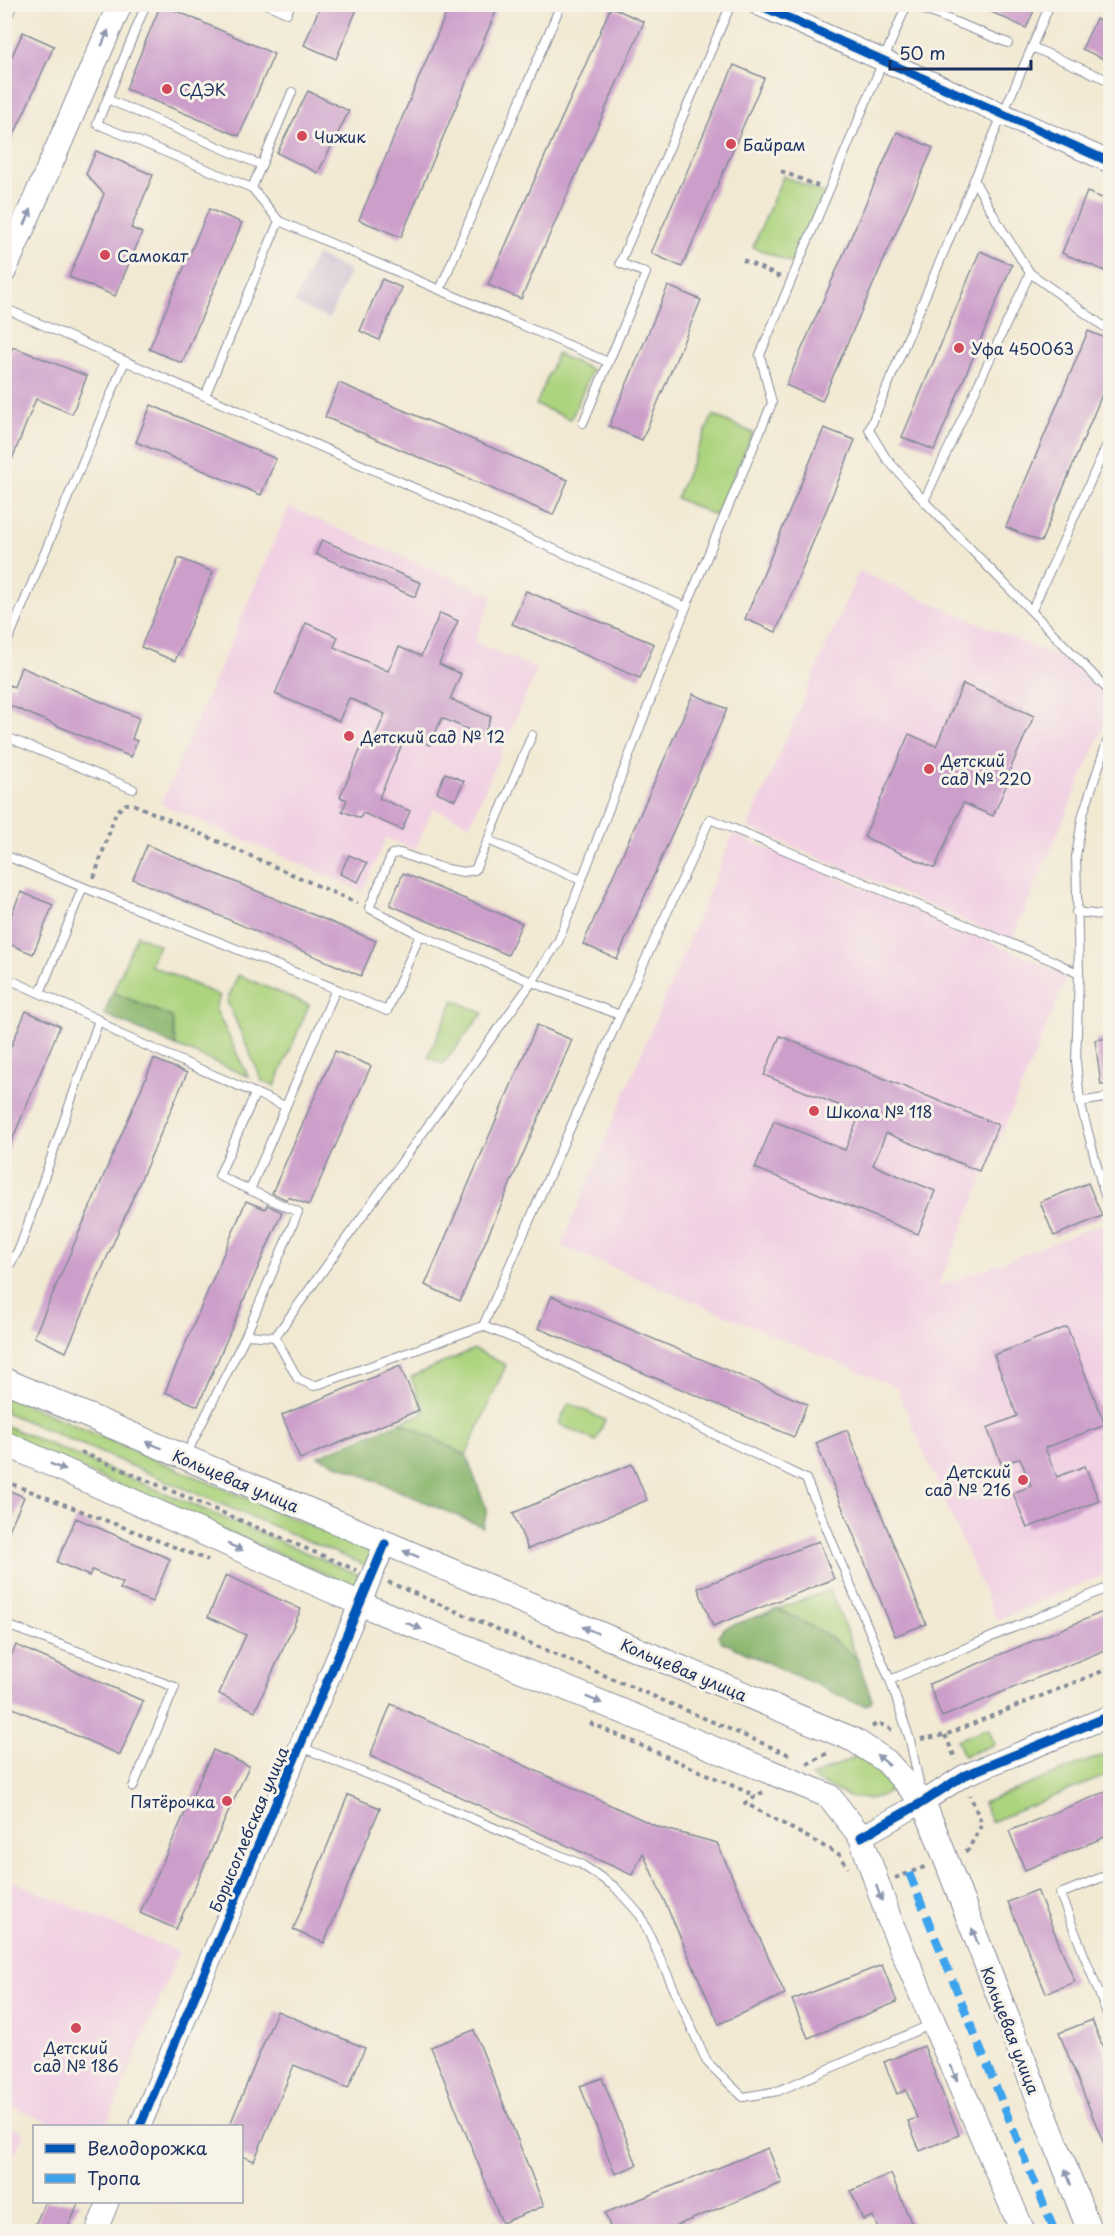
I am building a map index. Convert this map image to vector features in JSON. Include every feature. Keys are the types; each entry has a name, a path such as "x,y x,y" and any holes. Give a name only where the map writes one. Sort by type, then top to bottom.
{"main road":[{"path":"4,271 120,4"},
{"name":"Кольцевая улица","path":"4,1380 385,1544 854,1740 886,1761 923,1802 1090,2232"},
{"path":"4,1443 361,1604 829,1796 861,1837 886,1912 1023,2232"}],"street":[{"path":"757,4 1110,162"},
{"name":"Борисоглебская улица","path":"141,2125 385,1544"},
{"path":"861,1837 963,1776 1110,1716"},
{"path":"96,2232 108,2203"}],"lane":[{"path":"4,24 13,4"},
{"path":"146,4 97,124 252,188 279,221 608,362"},
{"path":"266,4 287,13 291,4"},
{"path":"440,290 561,4"},
{"path":"583,423 646,273 620,263 730,4"},
{"path":"274,1337 532,982 558,942 686,607 772,403 760,356 909,4 1008,43"},
{"path":"1050,4 869,430 885,458 924,501 1110,692"},
{"path":"1032,48 1110,81"},
{"path":"252,188 292,92"},
{"path":"107,99 261,165"},
{"path":"974,180 1030,273 1110,331"},
{"path":"205,396 279,221"},
{"path":"924,501 1030,273"},
{"path":"4,309 686,607"},
{"path":"4,650 125,361"},
{"path":"1032,610 1110,438"},
{"path":"1110,733 1108,750 1083,814 1076,856 1079,974 1076,1061 1080,1102 1110,1210"},
{"path":"532,735 475,870 463,872 442,868 400,853 392,854 369,908 420,935 532,982 620,1015"},
{"path":"4,736 133,789"},
{"path":"483,1326 620,1015 710,819 1053,961 1079,974"},
{"path":"488,840 581,880"},
{"path":"4,855 387,1011 420,935"},
{"path":"40,993 86,889"},
{"path":"1076,912 1110,916"},
{"path":"4,977 99,1020 118,1034 285,1106"},
{"path":"250,1191 336,989"},
{"path":"4,1275 20,1247 99,1020"},
{"path":"184,1458 246,1335 298,1212 219,1176 255,1094"},
{"path":"1080,1102 1110,1097"},
{"path":"274,1337 297,1379 314,1386 483,1326 532,1346 806,1479 890,1680 910,1740 923,1802"},
{"path":"246,1335 274,1337"},
{"path":"890,1680 1109,1590"},
{"path":"4,1629 12,1627 175,1687 133,1787"},
{"path":"299,1746 581,1864 615,1887 641,1916 707,2062 743,2097 778,2091 933,2023"},
{"path":"1110,1874 1060,1894 1110,2021"}],"path":[{"path":"780,171 830,191"},
{"path":"743,260 791,282"},
{"path":"86,889 116,812 126,804 133,804 369,908"},
{"path":"70,1448 809,1763"},
{"path":"745,1803 784,1777 854,1740 878,1723 910,1740 945,1736 1110,1668"}],"shaded area":[{"path":"316,255 350,271 329,319 294,303"},
{"name":"Детский сад № 12","path":"289,507 493,596 474,642 537,669 470,824 433,808 415,850 386,838 363,891 161,804"},
{"name":"Детский сад № 220","path":"859,571 1110,680 1110,712 1011,941 748,827"},
{"name":"Школа № 118","path":"733,834 1068,975 938,1287 1104,1223 1110,1239 1110,1572 996,1620 896,1387 561,1246"},
{"name":"Детский сад № 186","path":"5,1878 179,1952 106,2125 56,2125 5,2104"},
{"path":"5,2124 24,2133 5,2176"}],"green space":[{"path":"783,176 824,193 794,264 753,247"},
{"path":"557,354 592,370 571,419 536,405"},
{"path":"713,415 753,433 716,516 676,498"},
{"path":"137,935 159,945 150,965 220,996 215,1008 248,1076 176,1046 171,1017 113,992"},
{"path":"238,975 309,1005 275,1086 262,1081 227,1001"},
{"path":"113,992 172,1017 176,1046 104,1014"},
{"path":"454,1000 483,1013 443,1064 428,1057"},
{"path":"474,1349 506,1365 466,1455 401,1422 424,1413 411,1377"},
{"path":"4,1395 360,1547 368,1551 371,1558 369,1567 5,1412"},
{"path":"569,1403 605,1420 596,1441 559,1424"},
{"path":"401,1422 466,1455 487,1511 483,1527 318,1456"},
{"path":"4,1425 364,1577 357,1584 349,1584 5,1437"},
{"path":"830,1590 857,1658 824,1633 778,1609"},
{"path":"778,1609 824,1633 857,1658 872,1700 870,1703 865,1705 854,1702 722,1642 718,1635 725,1628"},
{"path":"988,1728 995,1744 964,1756 957,1740"},
{"path":"1110,1752 1110,1774 991,1822 983,1803"},
{"path":"858,1756 882,1773 891,1788 882,1795 862,1798 840,1793 811,1777"}],"building":[{"path":"161,4 274,54 239,136 126,89"},
{"path":"321,4 359,4 336,59 304,45"},
{"path":"450,4 499,4 401,237 359,220"},
{"path":"974,4 1037,4 1026,28"},
{"path":"611,7 644,22 521,299 488,285"},
{"path":"1096,19 1110,25 1110,62 1082,49"},
{"path":"23,32 54,46 4,157 4,73"},
{"path":"734,65 764,78 682,267 651,253"},
{"path":"308,91 349,111 318,173 277,153"},
{"path":"897,132 933,148 822,401 786,385"},
{"path":"96,151 153,175 131,228 142,233 115,296 69,277 104,194 86,174"},
{"path":"1087,192 1110,201 1110,273 1062,253"},
{"path":"209,209 242,223 182,363 149,349"},
{"path":"980,251 1012,265 934,450 902,437"},
{"path":"382,279 402,288 379,340 360,331"},
{"path":"668,286 701,300 642,440 609,426"},
{"path":"1088,331 1110,340 1110,375 1041,542 1006,527"},
{"path":"13,347 87,376 72,414 36,399 5,477 4,369"},
{"path":"339,383 568,480 553,515 325,417"},
{"path":"151,405 276,459 261,495 136,442"},
{"path":"824,428 855,440 776,632 745,619"},
{"path":"322,540 421,583 415,597 316,554"},
{"path":"179,558 213,572 175,661 141,647"},
{"path":"526,591 654,644 640,678 512,624"},
{"path":"440,613 458,621 439,664 461,674 450,699 491,717 483,736 442,718 430,745 406,735 379,798 410,811 402,830 363,813 360,818 342,811 347,800 340,797 362,746 370,749 385,714 349,698 339,721 275,694 306,623 338,637 334,647 388,671 399,647 421,656"},
{"path":"21,667 139,718 132,739 137,741 131,757 4,703 9,685 14,687"},
{"path":"963,684 1034,716 1007,776 1010,777 993,816 963,803 935,868 864,837 909,734 936,746"},
{"path":"693,694 727,709 617,959 583,944"},
{"path":"445,773 464,781 455,800 437,792"},
{"path":"147,845 376,941 361,976 133,879"},
{"path":"349,855 367,863 358,882 340,874"},
{"path":"403,873 522,923 508,955 390,905"},
{"path":"21,892 53,905 33,954 4,942 4,932"},
{"path":"26,1011 60,1026 5,1157 4,1063"},
{"path":"537,1025 572,1040 460,1301 425,1285"},
{"path":"780,1036 998,1125 979,1171 886,1133 873,1165 935,1191 918,1234 755,1168 774,1121 845,1150 860,1114 764,1075"},
{"path":"1110,1038 1110,1084 1101,1085 1095,1040"},
{"path":"335,1051 371,1066 309,1205 288,1197 287,1200 272,1193"},
{"path":"154,1059 187,1073 66,1352 34,1337"},
{"path":"1088,1183 1102,1216 1054,1236 1040,1202"},
{"path":"246,1201 265,1209 267,1205 282,1212 198,1406 165,1392"},
{"path":"552,1296 807,1404 794,1437 538,1328"},
{"path":"1067,1327 1105,1425 1045,1448 1057,1477 1085,1466 1099,1501 1027,1528 1013,1493 1031,1486 1020,1458 1002,1465 987,1428 1017,1416 994,1355"},
{"path":"400,1366 419,1410 300,1459 282,1415"},
{"path":"847,1430 926,1624 895,1636 816,1443"},
{"path":"632,1464 647,1500 528,1549 513,1513"},
{"path":"4,1488 24,1497 4,1541"},
{"path":"76,1518 170,1559 152,1602 120,1589 123,1583 92,1570 89,1576 57,1562"},
{"path":"819,1541 834,1579 713,1626 698,1588"},
{"path":"226,1575 301,1609 255,1711 219,1694 246,1635 208,1617"},
{"path":"1110,1609 1110,1648 942,1717 929,1684"},
{"path":"16,1645 143,1701 120,1755 4,1704 4,1671"},
{"path":"391,1704 658,1827 717,1843 785,1994 719,2024 643,1853 632,1875 370,1756"},
{"path":"213,1750 249,1766 176,1929 140,1913"},
{"path":"1110,1790 1110,1835 1025,1870 1009,1831"},
{"path":"348,1795 380,1808 324,1943 293,1930"},
{"path":"1037,1890 1075,1982 1046,1993 1008,1902"},
{"path":"882,1965 897,2002 808,2038 792,2000"},
{"path":"277,2011 365,2048 348,2088 294,2065 254,2161 243,2156 243,2125 230,2125"},
{"path":"1092,2020 1110,2065 1110,2159 1059,2033"},
{"path":"474,2030 544,2206 502,2223 431,2047"},
{"path":"924,2046 959,2135 920,2151 908,2121 917,2118 906,2090 897,2094 884,2062"},
{"path":"602,2078 637,2165 615,2174 580,2086"},
{"path":"768,2148 782,2183 660,2232 612,2232 605,2213"},
{"path":"891,2174 915,2232 879,2232 873,2216 863,2220 851,2191"},
{"path":"45,2203 79,2203 66,2232 32,2232"}],"marked path":[{"path":"909,1873 1055,2232"}],"cycle path":[{"path":"757,4 1110,162"},
{"path":"140,2125 385,1544"},
{"path":"861,1837 963,1776 1110,1716"}],"place":[{"name":"СДЭК","path":"167,89"},
{"name":"Чижик","path":"302,136"},
{"name":"Байрам","path":"731,144"},
{"name":"Самокат","path":"105,255"},
{"name":"Уфа 450063","path":"959,348"},
{"name":"Детский сад № 12","path":"349,736"},
{"name":"Детский сад № 220","path":"929,769"},
{"name":"Школа № 118","path":"814,1111"},
{"name":"Детский сад № 216","path":"1023,1480"},
{"name":"Пятёрочка","path":"227,1801"},
{"name":"Детский сад № 186","path":"76,2028"}]}
